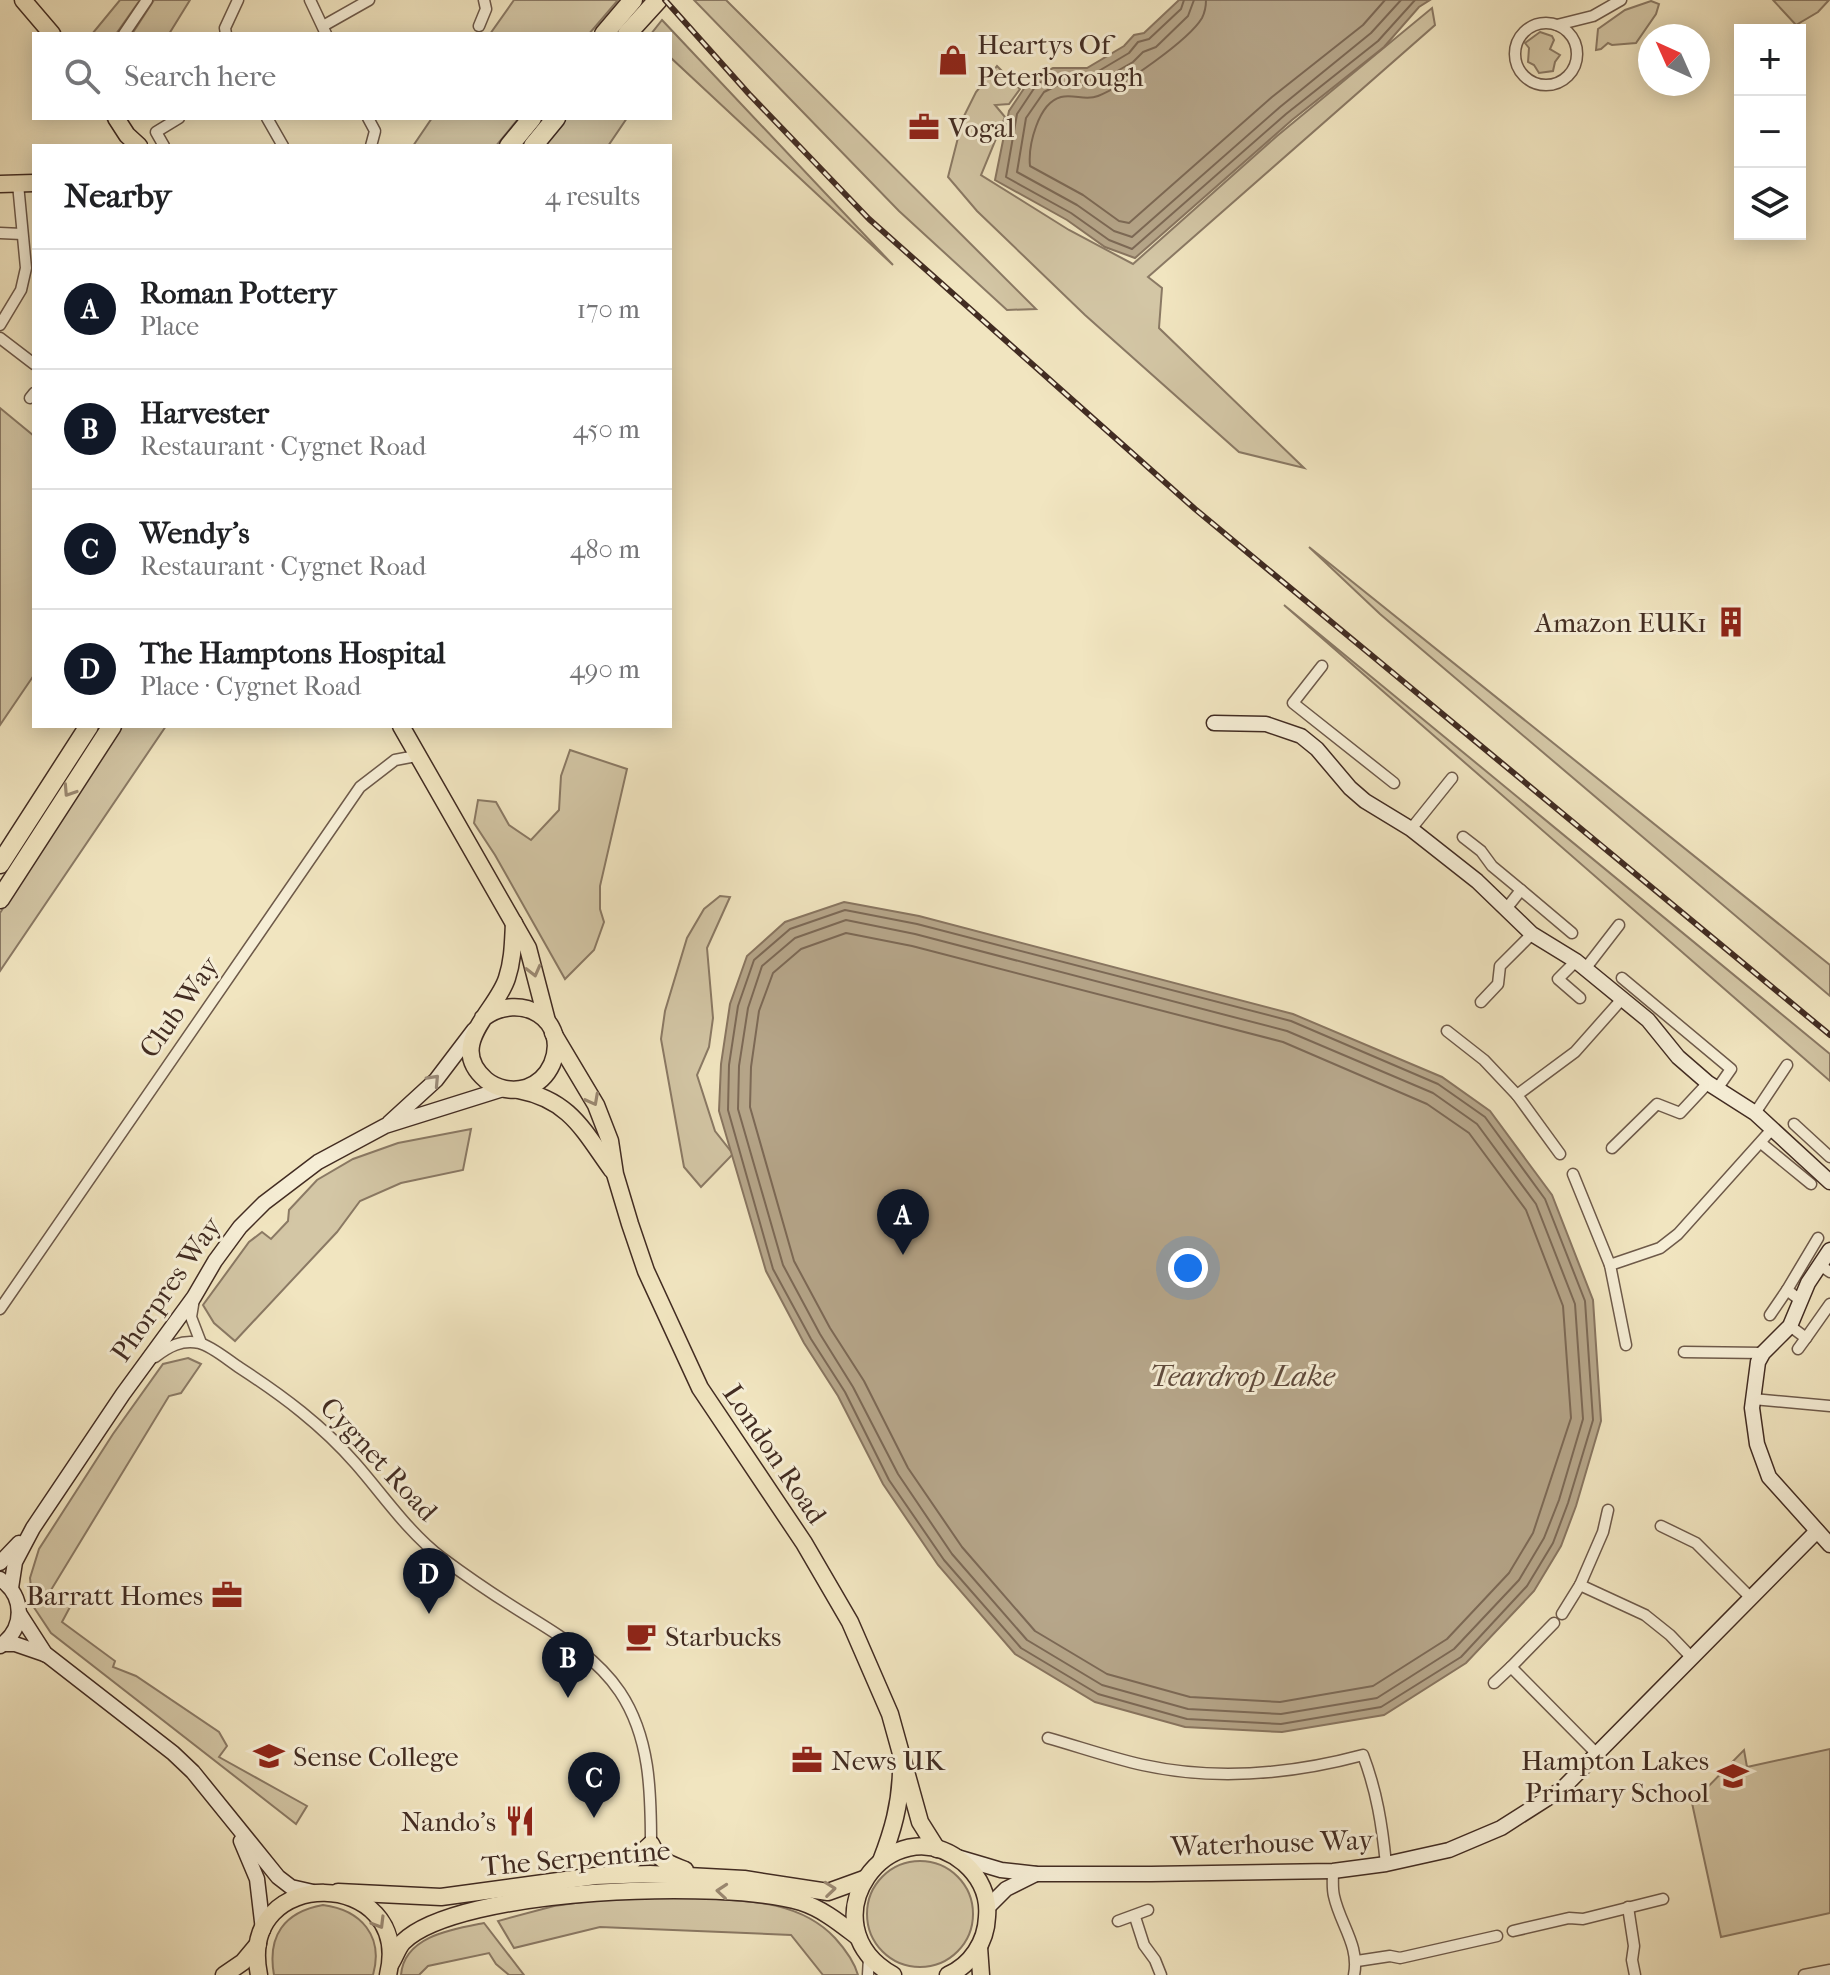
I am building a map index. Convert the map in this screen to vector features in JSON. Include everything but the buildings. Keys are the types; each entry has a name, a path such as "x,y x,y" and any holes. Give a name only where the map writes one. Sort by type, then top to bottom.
{"highway":[{"path":"606,32 633,0"},
{"path":"629,32 658,0"},
{"path":"511,144 530,120"},
{"path":"535,144 554,120"},
{"path":"0,864 88,728"},
{"path":"0,899 111,728"}],"main road":[{"path":"23,0 50,32"},
{"path":"117,120 130,142"},
{"path":"0,184 26,184"},
{"name":"London Road","path":"402,728 528,948 550,1027 596,1105 610,1141 615,1174 646,1271 700,1388 804,1543 850,1622 890,1714 920,1822 937,1849"},
{"path":"479,1023 495,1010 508,1006 523,1006 536,1012 550,1027 556,1045 549,1071 541,1080 510,1089 481,1076 475,1065 472,1040 479,1023 496,1002 507,980 513,958 514,923"},
{"name":"London Road","path":"510,1089 546,1098 571,1114 615,1174"},
{"name":"London Road","path":"881,1861 900,1803 901,1759"},
{"path":"595,1876 630,1863 651,1844 664,1862 695,1874"},
{"path":"893,1975 869,1957 858,1937 854,1918 856,1897 864,1879 881,1861 898,1851 917,1847 937,1849 956,1857 972,1870 983,1887 988,1907 987,1928 979,1947 968,1962 948,1975"},
{"name":"The Serpentine","path":"313,1892 441,1897 595,1876 695,1874 828,1892 864,1879"},
{"name":"The Serpentine","path":"390,1969 403,1942 450,1918 503,1905 598,1891 719,1890 800,1902 818,1910 858,1937"},
{"path":"224,1975 243,1962 278,1909 313,1892"},
{"path":"338,1892 364,1905 383,1926 390,1944 390,1969"},
{"path":"259,1975 257,1963 261,1937"},
{"path":"979,1947 981,1975"}],"street":[{"path":"125,32 147,0"},
{"path":"226,32 238,0"},
{"path":"310,0 324,30 369,0"},
{"path":"479,26 486,9 484,0"},
{"path":"1557,25 1564,28 1574,41 1577,49 1575,65 1563,81 1541,85 1525,78 1516,64 1515,48 1523,33 1536,24 1557,25 1593,16 1621,0"},
{"path":"1574,41 1593,16"},
{"path":"163,144 156,132 176,120"},
{"path":"268,120 282,144"},
{"path":"369,120 375,131 372,144"},
{"path":"0,325 21,290 26,268 29,246 22,234 26,184"},
{"path":"0,233 22,234"},
{"path":"0,338 32,362"},
{"path":"1322,666 1293,703 1394,783"},
{"path":"1214,723 1266,724 1301,736 1365,801 1411,829 1477,881 1532,934 1580,965 1648,1020 1712,1086 1755,1113 1830,1182"},
{"path":"1317,749 1333,733"},
{"name":"Club Way","path":"0,1309 360,787 395,760 416,756"},
{"path":"1411,829 1452,778"},
{"path":"1463,837 1481,851 1492,866 1572,933"},
{"path":"1506,909 1521,890"},
{"path":"1580,998 1558,979 1580,965 1619,925"},
{"path":"1481,1002 1498,984 1500,966 1532,934"},
{"path":"1612,1148 1657,1104 1680,1113 1731,1069 1622,978"},
{"path":"1517,1095 1575,1052 1622,999"},
{"name":"Phorpres Way","path":"385,1126 436,1080 479,1023"},
{"path":"1667,1043 1683,1029"},
{"path":"1447,1031 1484,1060 1517,1095 1560,1154"},
{"path":"1755,1113 1787,1065"},
{"name":"Phorpres Way","path":"5,1583 33,1528 240,1227 285,1184 318,1162 385,1126 510,1089"},
{"path":"1794,1124 1830,1157"},
{"path":"1610,1265 1660,1248 1678,1234 1773,1128"},
{"path":"1761,1143 1811,1184"},
{"path":"1573,1174 1610,1265 1626,1345"},
{"path":"1770,1315 1818,1238"},
{"path":"1830,1250 1825,1268 1800,1300 1790,1326 1758,1362 1753,1399 1757,1444 1769,1477 1830,1545"},
{"path":"149,1363 167,1348 179,1343 201,1343 191,1317 197,1290"},
{"path":"123,1394 134,1372 169,1321 197,1290"},
{"path":"1787,1290 1800,1300"},
{"path":"1798,1349 1830,1304"},
{"path":"1790,1326 1806,1338"},
{"name":"Cygnet Road","path":"201,1343 286,1398 325,1431 400,1519 440,1556 572,1644 604,1670 635,1719 645,1750 651,1844"},
{"path":"1684,1352 1763,1353"},
{"path":"1753,1399 1830,1406"},
{"path":"1494,1683 1558,1619 1580,1585 1603,1532 1608,1510"},
{"path":"1661,1526 1696,1543 1751,1598"},
{"name":"Phorpres Way","path":"0,1563 33,1528"},
{"name":"Waterhouse Way","path":"956,1857 1001,1870 1037,1874 1333,1871 1386,1864 1449,1850 1501,1828 1562,1789 1817,1531"},
{"path":"2,1645 17,1625 19,1613 19,1604 5,1583"},
{"path":"1580,1585 1645,1615 1692,1658"},
{"path":"19,1613 47,1655 193,1772 278,1877 291,1887 313,1892"},
{"path":"2,1645 15,1644 47,1655"},
{"path":"1511,1667 1597,1754"},
{"path":"1053,1743 1145,1765 1209,1773 1293,1771 1363,1755 1376,1789 1386,1864"},
{"path":"221,1806 246,1849 257,1879 261,1937"},
{"path":"1333,1871 1333,1895 1357,1961 1354,1975"},
{"name":"Waterhouse Way","path":"988,1907 1006,1889 1037,1874"},
{"path":"1513,1931 1569,1918 1583,1919 1663,1899"},
{"path":"1628,1907 1635,1975"},
{"path":"1118,1921 1148,1910"},
{"path":"1135,1917 1144,1945 1161,1975"},
{"path":"1357,1961 1390,1956 1435,1955 1497,1936"},
{"path":"868,1975 869,1957"},
{"path":"1804,1975 1830,1970"}],"shaded area":[{"path":"120,0 140,0 117,32 94,32"},
{"path":"154,0 190,0 170,32 133,32"},
{"path":"514,0 618,0 591,32 491,32"},
{"path":"694,0 726,0 1036,309 1007,310 899,211"},
{"path":"1773,0 1829,0 1818,12 1795,24"},
{"path":"1651,1 1659,4 1649,24 1638,24 1636,43 1608,43 1596,50 1598,29 1625,10"},
{"path":"1432,8 1435,25 1148,277 1162,288 1159,328 1304,468 1239,452 1085,315 977,211 948,177 963,118 976,92 997,66 1020,89 1009,104 995,105 1005,117 981,175 1069,230 1133,264 1277,136"},
{"path":"662,20 893,265 672,59 672,32 653,32"},
{"path":"1540,32 1552,36 1554,40 1550,49 1560,55 1553,71 1539,73 1528,62 1529,48 1525,43"},
{"path":"431,120 517,120 498,144 414,144"},
{"path":"564,120 626,120 609,144 544,144"},
{"path":"0,408 32,434 32,678 0,725"},
{"path":"1309,547 1830,965 1830,996 1380,614"},
{"path":"1284,605 1830,1054 1830,1081"},
{"path":"119,728 165,728 0,971 0,913"},
{"path":"570,750 627,769 600,886 600,909 604,922 594,950 565,979 474,823 478,800 496,802 509,825 531,840 559,810 561,776"},
{"path":"720,896 730,897 707,948 713,1018 709,1047 697,1075 715,1131 733,1154 701,1187 684,1167 661,1039 665,1011 687,938 704,909"},
{"path":"471,1129 463,1170 401,1183 360,1201 337,1232 235,1341 214,1323 203,1305 249,1242 262,1232 271,1239 288,1221 289,1210 317,1180 353,1159 398,1143"},
{"path":"188,1358 201,1364 181,1393 169,1396 51,1590 70,1607 62,1622 115,1661 113,1667 136,1676 219,1732 227,1746 219,1757 307,1806 296,1824 51,1633 33,1606 30,1578 39,1549 113,1434 163,1364"},
{"path":"1830,1749 1830,1913 1721,1937 1692,1803 1744,1750 1747,1767"},
{"path":"920,1861 940,1865 958,1876 969,1894 973,1914 969,1934 958,1952 940,1963 920,1967 900,1963 882,1952 871,1934 867,1914 871,1894 882,1876 900,1865"},
{"path":"684,1897 765,1904 803,1915 835,1938 849,1955 858,1975 823,1975 791,1935 600,1927 514,1948 498,1921 554,1906 597,1900"},
{"path":"323,1905 348,1913 366,1927 375,1948 373,1975 274,1975 273,1949 281,1928 298,1913"},
{"path":"484,1923 524,1975 509,1975 489,1953 428,1966 419,1975 401,1975 404,1962 420,1943 445,1932"}],"water":[{"path":"1179,0 1430,0 1419,7 1384,47 1292,120 1135,258 1105,247 1067,220 995,180 1009,111 1031,78 1053,68 1087,68 1124,46 1134,35 1144,33"},
{"name":"Teardrop Lake","path":"844,902 919,916 1293,1014 1442,1077 1490,1111 1552,1195 1593,1300 1601,1421 1561,1546 1534,1591 1466,1663 1384,1715 1282,1732 1185,1727 1095,1702 1015,1654 938,1565 883,1484 838,1396 804,1343 766,1271 719,1111 721,1064 730,1004 747,956 785,922"}],"railway":[{"path":"665,0 749,94 869,219 1195,509 1830,1035"}],"place":[{"name":"Heartys Of Peterborough","path":"953,60"},
{"name":"Vogal","path":"924,127"},
{"name":"Amazon EUK1","path":"1731,622"},
{"name":"Roman Pottery","path":"903,1255"},
{"name":"Barratt Homes","path":"227,1595"},
{"name":"The Hamptons Hospital","path":"429,1614"},
{"name":"Starbucks","path":"641,1636"},
{"name":"Harvester","path":"568,1698"},
{"name":"Sense College","path":"269,1756"},
{"name":"News UK","path":"807,1760"},
{"name":"Hampton Lakes Primary School","path":"1733,1776"},
{"name":"Wendy's","path":"594,1818"},
{"name":"Nando's","path":"520,1821"}]}
